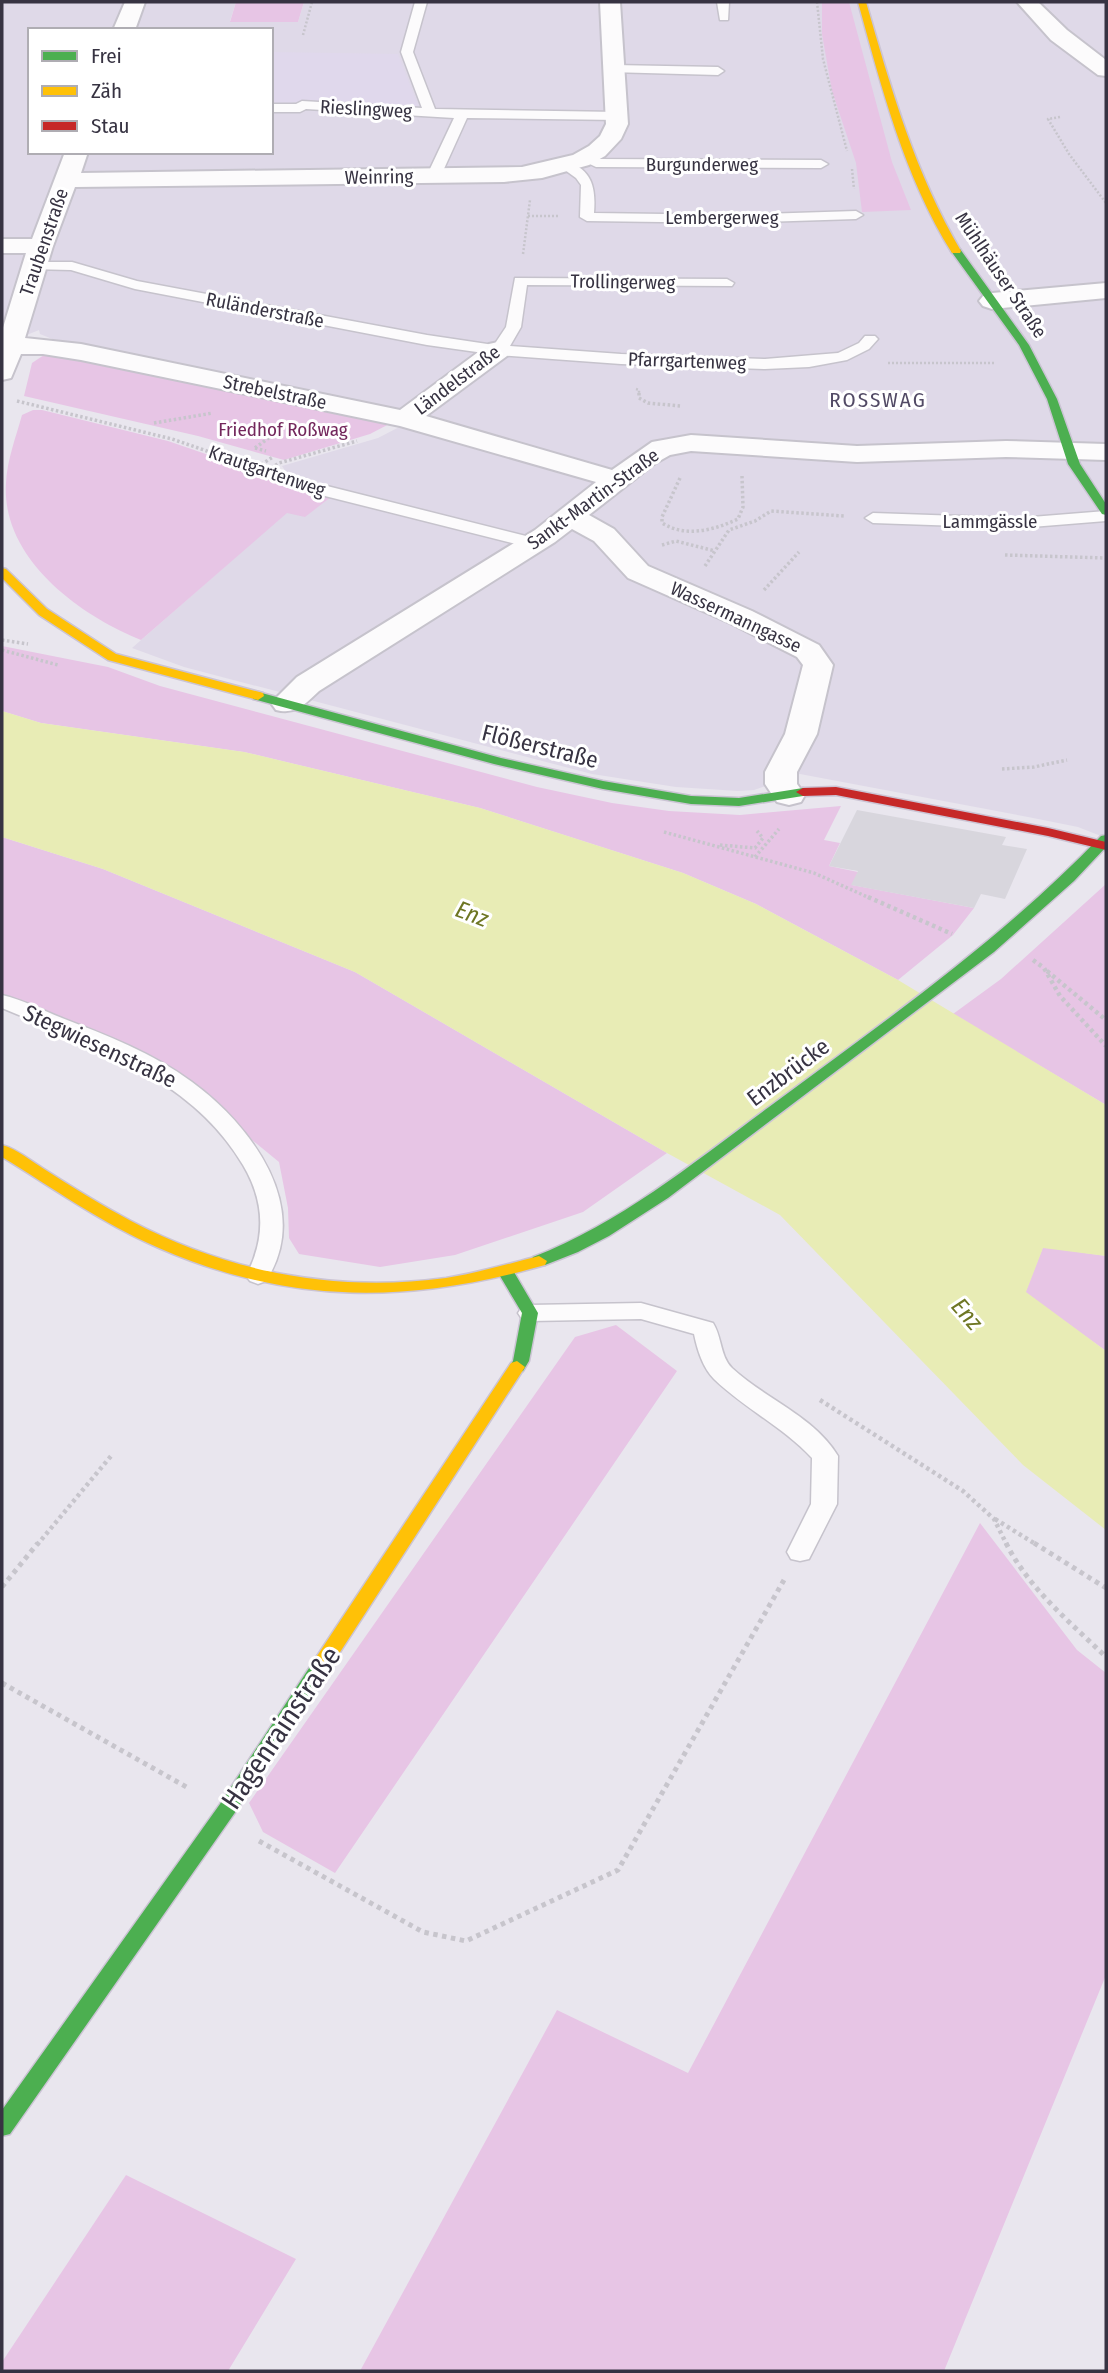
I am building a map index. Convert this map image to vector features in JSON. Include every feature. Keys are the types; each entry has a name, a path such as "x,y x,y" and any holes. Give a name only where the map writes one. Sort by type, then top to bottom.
{"street":[{"path":"125,28 135,2"},
{"path":"610,2 618,116"},
{"name":"Mühlhäuser Straße","path":"862,2 906,149 933,213 992,302 1012,327 1034,362 1052,399 1093,450 1088,488 1106,514"},
{"path":"1027,2 1059,35 1106,71"},
{"name":"Weinring","path":"66,180 514,175 574,162 597,152 611,139 618,116"},
{"name":"Traubenstraße","path":"2,372 38,256 76,154"},
{"path":"2,246 38,256"},
{"path":"992,302 1106,290"},
{"name":"Strebelstraße","path":"9,346 43,346 80,352 405,419 537,459 618,480"},
{"name":"Ländelstraße","path":"405,419 498,350"},
{"name":"Sankt-Martin-Straße","path":"287,703 308,684 572,517 656,450 680,443 857,453 1006,449 1093,450"},
{"name":"Wassermanngasse","path":"572,517 604,535 638,572 741,617 808,652 814,658 818,665 801,734 781,772 781,784 789,795"},
{"name":"Flößerstraße","path":"2,572 43,612 112,657 499,761 632,790 709,802 749,801 817,790 836,791 1105,843"},
{"name":"Enzbrücke","path":"258,1276 330,1286 381,1287 453,1281 505,1271 591,1240 653,1201 950,979 1035,911 1105,843"},
{"path":"2,1150 156,1240 207,1262 258,1276"},
{"path":"505,1271 530,1313"},
{"name":"Hagenrainstraße","path":"2,2127 223,1815 520,1361 530,1313"}],"lane":[{"path":"421,2 407,52 429,108 428,113"},
{"path":"723,2 724,18"},
{"path":"614,69 718,71"},
{"name":"Rieslingweg","path":"273,107 300,108 302,105 428,113 618,116"},
{"path":"436,177 436,171 462,114"},
{"name":"Burgunderweg","path":"574,162 821,164"},
{"name":"Lembergerweg","path":"574,162 589,185 587,217 735,219 856,215"},
{"name":"Ruländerstraße","path":"38,256 135,285 427,340 498,350"},
{"name":"Trollingerweg","path":"520,281 727,283"},
{"name":"Ländelstraße","path":"498,350 510,339 514,327 520,281"},
{"name":"Pfarrgartenweg","path":"498,350 621,359 765,364 842,357 864,346 870,339"},
{"name":"Krautgartenweg","path":"327,491 533,543"},
{"name":"Lammgässle","path":"873,518 997,523 1078,520 1106,514"},
{"name":"Stegwiesenstraße","path":"2,1001 173,1076 219,1115 238,1136 253,1160 265,1185 272,1211 275,1238 269,1258 258,1276"},
{"path":"530,1313 640,1311 705,1329 709,1349 720,1372 805,1435 825,1456 824,1504 800,1552"}],"path":[{"path":"303,35 312,2"},
{"path":"817,2 817,34 821,57 828,91 847,151"},
{"path":"1059,117 1048,119 1069,154 1106,203"},
{"path":"520,281 528,216"},
{"path":"925,363 988,363"},
{"path":"634,389 639,390 639,398 648,403 680,407"},
{"name":"Krautgartenweg","path":"12,401 22,401 172,439 327,491"},
{"path":"154,423 213,413"},
{"path":"266,451 255,447 282,428"},
{"path":"267,471 279,464 363,439"},
{"path":"257,467 273,457"},
{"path":"683,471 661,520 669,527 698,531 738,519 747,524"},
{"path":"738,519 743,507 742,477"},
{"path":"664,486 681,490"},
{"path":"703,569 729,530 747,524 771,510 873,518"},
{"path":"666,544 676,541 715,551"},
{"path":"763,592 778,572 799,552"},
{"path":"1004,555 1106,558"},
{"path":"1002,769 1034,767 1067,760"},
{"path":"708,844 755,848 765,840 755,857"},
{"path":"814,873 953,935"},
{"path":"1044,968 1106,1020"},
{"path":"1060,996 1106,1046"},
{"path":"808,1393 963,1491 994,1519 1106,1588"},
{"path":"2,1587 111,1456"},
{"path":"994,1519 1016,1563 1049,1602 1106,1657"},
{"path":"2,1683 424,1932 466,1941 618,1870 800,1552"}],"shaded area":[{"path":"2,2 236,2 230,21 298,22 304,2 1106,2 1106,838 1078,827 800,774 754,790 738,791 676,787 592,774 184,667 132,648 287,512 305,516 339,491 288,475 282,466 378,438 407,423 62,343 40,334 39,330 2,345"},
{"path":"273,52 398,54 419,108 293,102 291,105 273,104"},
{"path":"857,810 1006,837 1002,845 1027,849 1005,899 981,894 974,908 851,885 858,871 829,866"}],"green space":[{"path":"236,2 304,2 298,22 230,22"},
{"path":"822,2 849,2 892,162 911,210 862,212 856,163 832,91 822,34"},
{"name":"Friedhof Roßwag","path":"44,355 65,355 395,421 370,434 284,460 198,436 24,396 32,363"},
{"path":"33,410 168,441 331,497 305,517 287,513 141,640 117,629 70,599 48,580 30,559 16,536 8,510 7,474 22,415"},
{"path":"2,646 108,667 160,686 537,787 612,803 669,811 740,815 841,806 824,840 840,843 829,866 858,872 852,885 974,908 953,935 898,980 756,904 683,873 480,808 244,752 41,723 2,711"},
{"path":"2,837 103,869 355,972 667,1153 583,1212 455,1255 380,1267 299,1254 289,1238 288,1208 279,1162 213,1108 126,1057 2,994"},
{"path":"1106,884 1106,1105 953,1014 1001,979"},
{"path":"1043,1247 1106,1256 1106,1351 1025,1293"},
{"path":"616,1325 677,1371 335,1873 263,1832 249,1803 575,1337"},
{"path":"980,1523 1077,1650 1106,1673 1106,1975 944,2371 360,2371 557,2010 688,2073"},
{"path":"126,2175 296,2259 228,2371 2,2371 2,2362"}],"water":[{"name":"Enz","path":"2,711 41,723 244,752 480,808 683,873 756,904 898,980 1106,1105 1106,1256 1043,1248 1026,1292 1106,1351 1106,1530 1023,1465 780,1215 667,1153 355,972 103,869 2,837"}],"traffic: fast":[{"path":"956,251 1024,345 1052,399 1074,464 1106,512"},
{"path":"258,696 499,761 603,785 691,800 739,802 803,792"},
{"path":"539,1261 572,1248 633,1214 947,983 1029,915 1106,839"},
{"path":"505,1271 530,1313 521,1361 517,1367"},
{"path":"2,2127 227,1809 324,1661"}],"traffic: slow":[{"path":"862,2 911,161 956,251"},
{"path":"2,572 43,612 112,657 258,696"},
{"path":"2,1150 143,1234 208,1262 255,1275 350,1288 398,1288 446,1283 539,1261"},
{"path":"324,1661 517,1367"}],"traffic: jam":[{"path":"803,792 836,791 1048,832 1106,846"}],"district":[{"name":"ROSSWAG","path":"878,400"}]}
